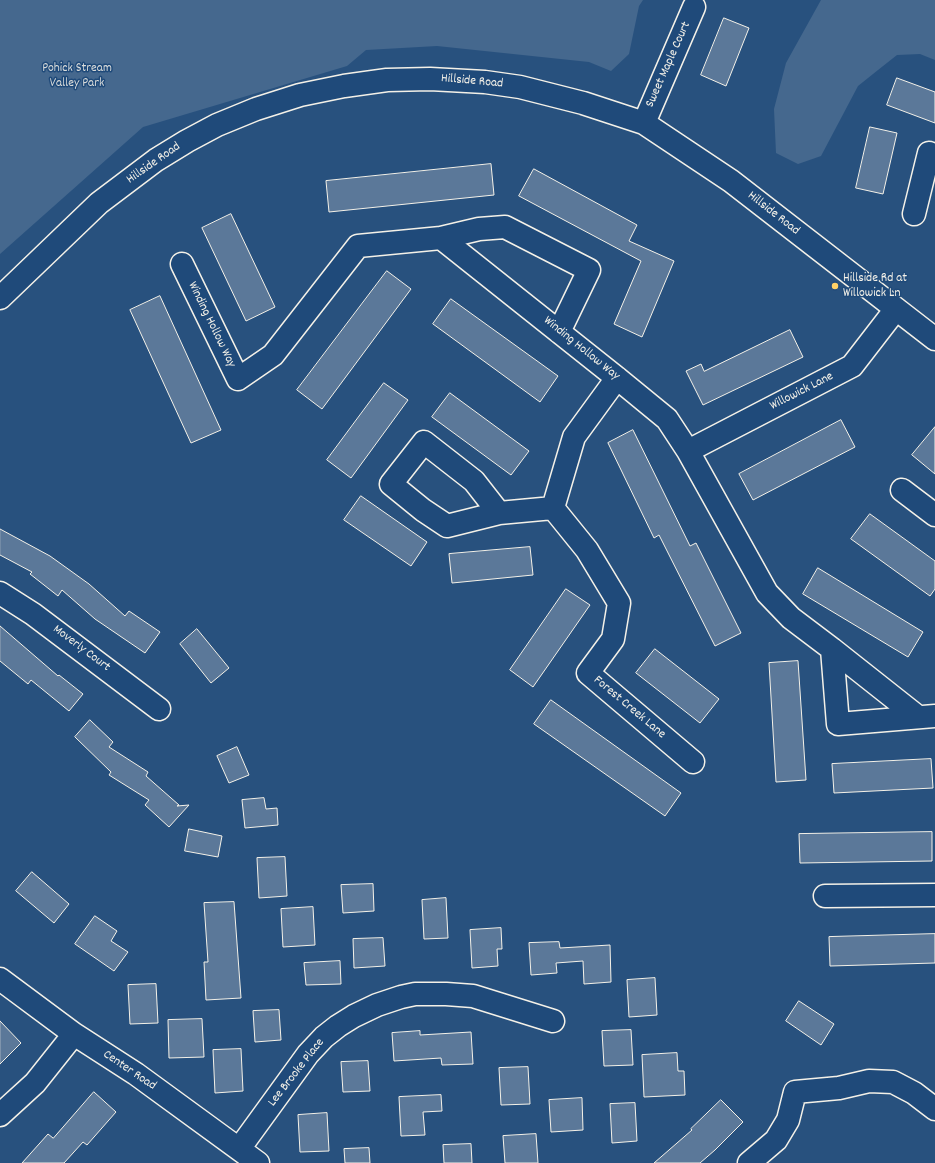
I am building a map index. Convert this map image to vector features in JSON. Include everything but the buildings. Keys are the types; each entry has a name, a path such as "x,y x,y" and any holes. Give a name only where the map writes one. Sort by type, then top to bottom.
{"street":[{"name":"Sweet Maple Court","path":"644,123 694,7"},
{"name":"Hillside Road","path":"0,298 99,203 156,160 217,125 256,109 300,95 344,86 387,80 430,78 475,80 520,87 583,103 644,123 731,180 935,339"},
{"path":"914,214 929,153 935,155"},
{"path":"441,238 479,229 505,227 589,270 559,332"},
{"name":"Winding Hollow Way","path":"182,264 238,379 273,356 358,246 441,238 667,419 688,451 767,593 791,618 926,716"},
{"name":"Willowick Lane","path":"688,451 852,366 896,309"},
{"path":"499,513 474,481 424,442 391,484 423,510 447,526 499,513 553,508 574,438 617,378"},
{"path":"902,490 935,515"},
{"name":"Forest Creek Lane","path":"553,508 587,550 619,603 613,639 588,673 693,762"},
{"name":"Moverly Court","path":"0,593 33,614 159,709"},
{"path":"832,649 838,724 926,716"},
{"path":"825,896 935,895"},
{"name":"Center Road","path":"0,979 74,1034 136,1074 258,1163"},
{"name":"Lee Brooke Place","path":"239,1149 308,1054 324,1037 354,1016 377,1005 415,994 473,996 553,1021"},
{"path":"0,1115 35,1083 74,1034"},
{"path":"749,1163 776,1140 788,1120 795,1092 839,1088 869,1081 893,1082 914,1093 935,1109"}],"green space":[{"name":"Pohick Stream Valley Park","path":"0,0 643,0 639,6 629,54 611,71 589,62 437,46 366,50 347,66 143,127 0,254"},
{"path":"821,0 935,0 935,60 920,54 897,55 858,86 821,156 798,164 776,153 774,109 786,63"}],"place":[{"name":"Hillside Rd at Willowick Ln","path":"835,286"}]}
